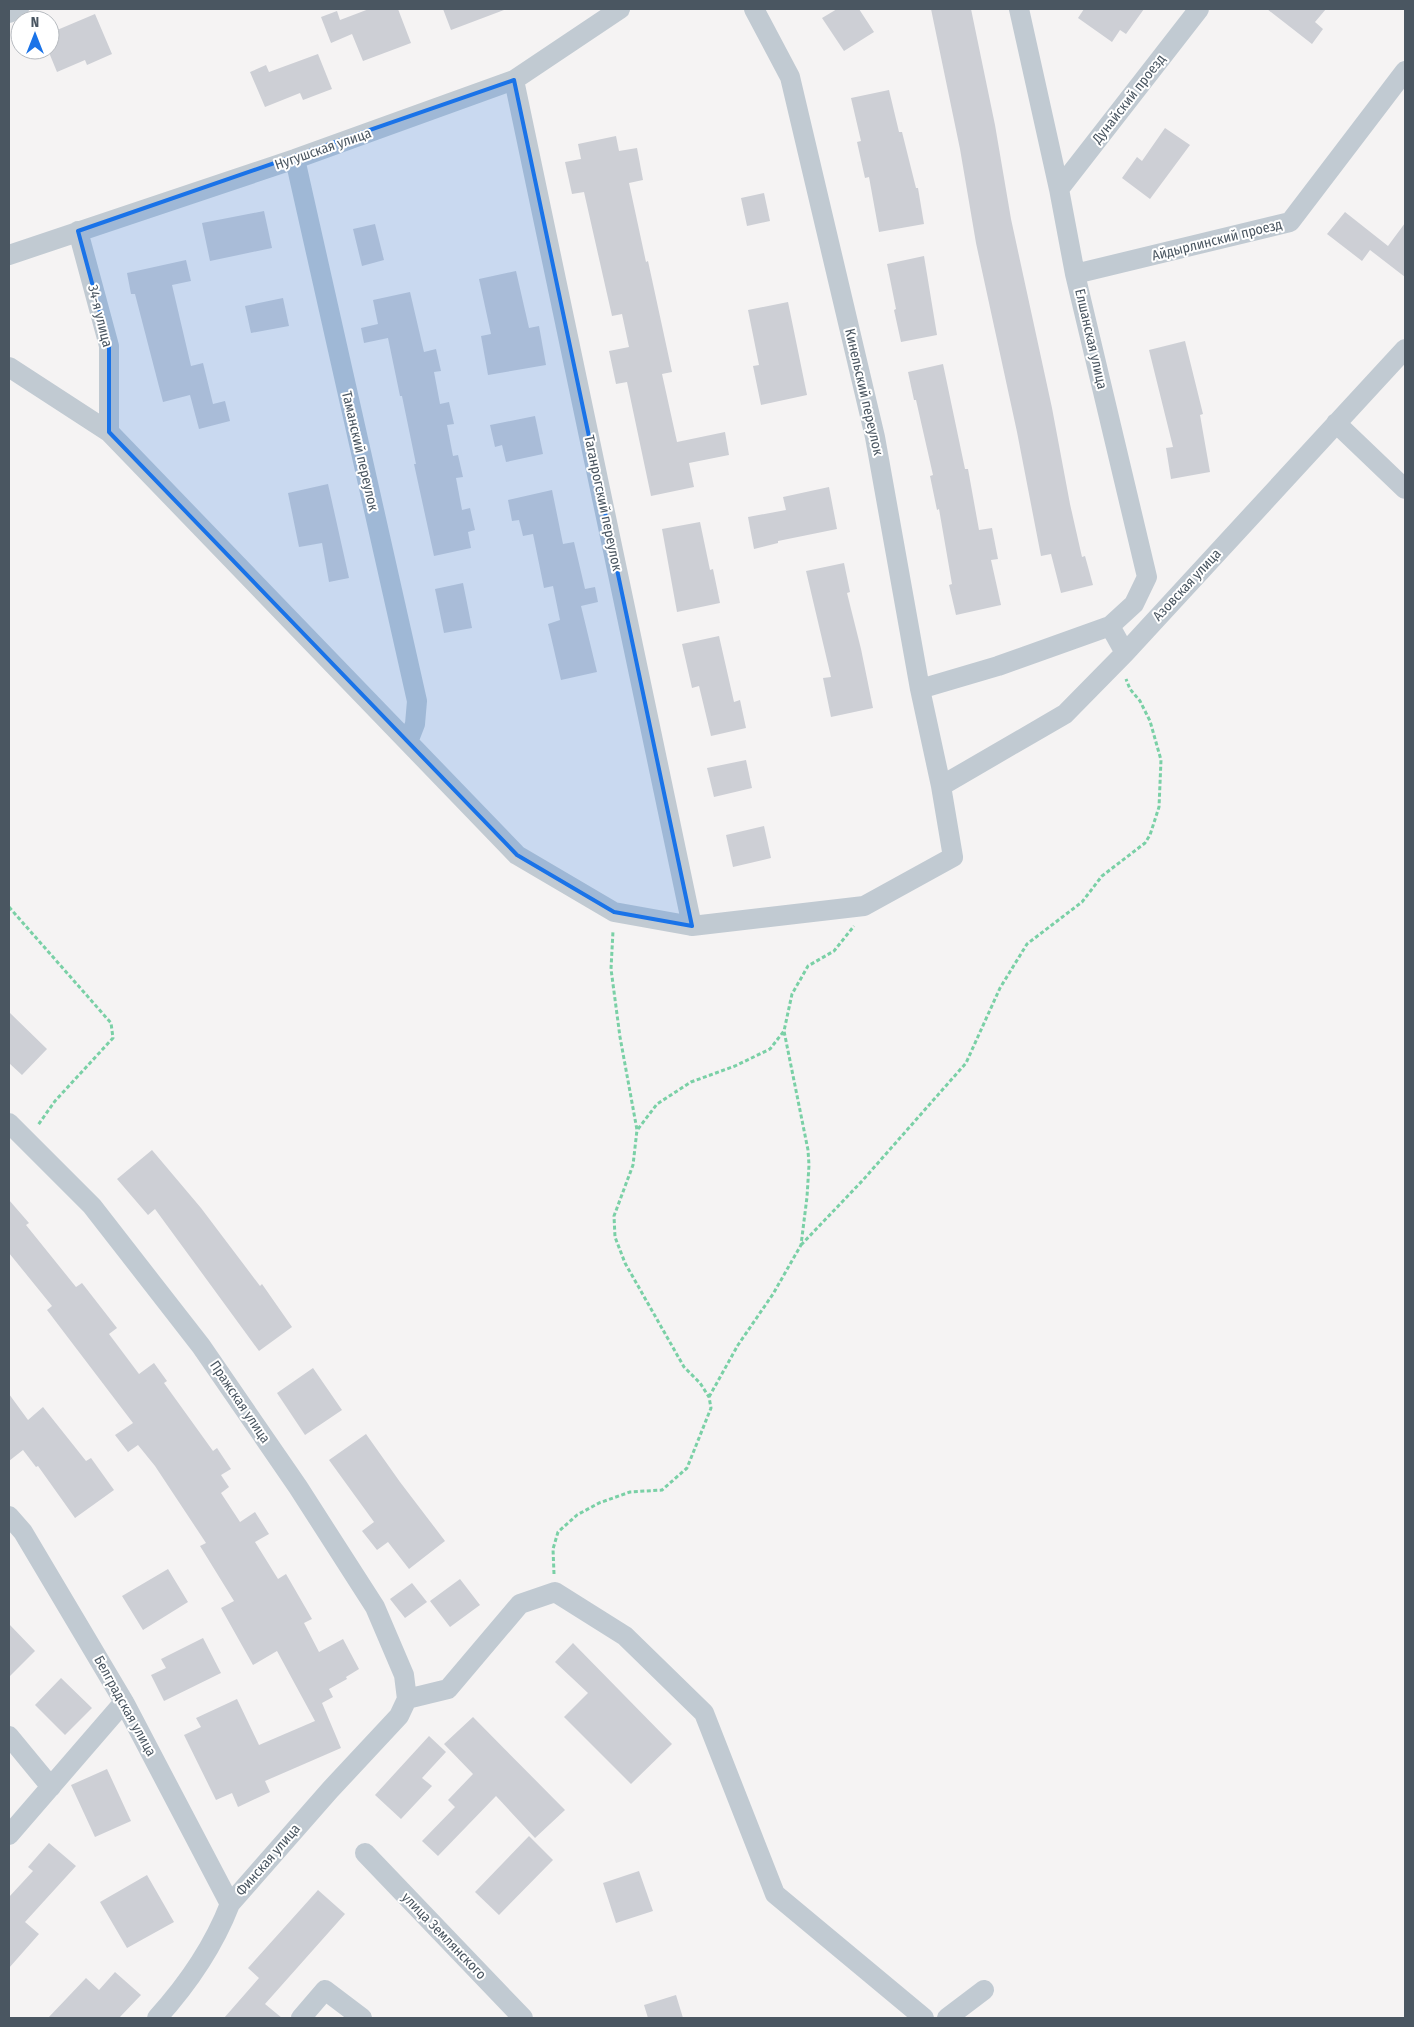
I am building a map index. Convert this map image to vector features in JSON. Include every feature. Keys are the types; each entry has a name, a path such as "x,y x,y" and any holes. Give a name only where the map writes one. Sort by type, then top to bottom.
{"street":[{"path":"9,13 19,9"},
{"name":"Нугушская улица","path":"9,255 78,230 295,159 514,80 620,9"},
{"name":"Кинельский переулок","path":"754,9 790,77 875,437 920,689 942,786 953,857 864,906"},
{"name":"Елшанская улица","path":"1018,9 1059,189 1075,274 1147,577 1134,604 1110,626"},
{"name":"Дунайский проезд","path":"1059,189 1199,9"},
{"name":"Айдырлинский проезд","path":"1075,274 1290,222 1405,71"},
{"name":"Таганрогский переулок","path":"514,80 692,926"},
{"name":"Таманский переулок","path":"295,159 416,701 414,724 408,742"},
{"name":"34-я улица","path":"78,230 109,346 109,432"},
{"name":"Азовская улица","path":"942,786 1066,714 1125,653 1405,349"},
{"path":"9,366 109,432 517,855 614,912 692,926 864,906"},
{"path":"1336,423 1405,489"},
{"path":"920,689 998,666 1110,626 1125,653"},
{"name":"Пражская улица","path":"9,1123 92,1206 201,1346 298,1487 375,1606 404,1675 403,1707"},
{"name":"Белградская улица","path":"9,1516 23,1532 124,1702 230,1904"},
{"path":"403,1707 448,1689 520,1604 555,1592 625,1636 704,1713 775,1894 924,2018"},
{"path":"9,1834 124,1702"},
{"name":"Финская улица","path":"157,2018 206,1951 221,1927 230,1904 403,1707"},
{"path":"9,1736 51,1787"},
{"name":"улица Землянского","path":"365,1852 523,2018"},
{"path":"301,2018 325,1990 362,2018"},
{"path":"947,2018 984,1990"}],"path":[{"path":"709,1397 738,1345 773,1294 801,1245 863,1180 966,1063 1000,988 1027,944 1082,902 1102,876 1145,843 1150,835 1159,808 1161,760 1150,721 1140,701 1126,681 1125,653"},
{"path":"801,1245 809,1165 808,1150 784,1031 792,994 808,966 834,951 860,919 864,906"},
{"path":"9,907 111,1023 113,1038 56,1101 28,1142"},
{"path":"555,1592 553,1549 558,1532 577,1515 599,1503 630,1492 662,1490 687,1468 711,1408 709,1397 700,1383 684,1367 625,1263 615,1237 614,1216 633,1165 637,1130 620,1037 611,968 614,912"},
{"path":"637,1130 657,1104 691,1082 735,1066 770,1049 784,1031"}],"highlighted area":[{"path":"514,80 692,926 614,912 517,855 109,432 109,346 78,231"}],"building":[{"path":"369,9 398,9 411,43 363,61 352,34 331,43 321,17 337,11 340,20"},
{"path":"443,9 504,9 504,10 451,30"},
{"path":"837,9 859,9 874,32 844,51 822,18"},
{"path":"931,9 971,9 995,125 1011,219 1052,408 1070,504 1082,557 1085,556 1093,585 1061,593 1051,554 1041,556 1017,432 976,243 960,149"},
{"path":"1084,9 1144,9 1126,34 1120,30 1112,42 1078,18"},
{"path":"1267,9 1326,9 1315,22 1323,29 1312,44"},
{"path":"95,14 112,54 87,65 85,60 57,72 52,60 60,60 60,29"},
{"path":"318,54 332,89 303,100 300,93 265,107 250,72 266,65 269,72"},
{"path":"889,90 899,132 902,132 916,188 918,188 924,224 879,232 869,177 865,178 857,142 861,141 851,98"},
{"path":"1165,128 1190,145 1150,199 1122,178 1137,157 1142,161"},
{"path":"616,136 619,151 637,148 643,180 629,183 672,372 662,374 677,442 725,432 729,455 689,463 694,487 651,496 627,382 616,384 609,351 629,347 622,314 612,316 584,192 572,194 565,162 581,159 578,144"},
{"path":"764,193 770,221 747,226 741,198"},
{"path":"264,211 272,248 210,261 202,223"},
{"path":"1345,212 1388,246 1405,223 1405,277 1370,250 1362,261 1327,234"},
{"path":"375,224 384,260 362,266 353,229"},
{"path":"924,256 937,335 901,342 887,264"},
{"path":"186,260 191,281 172,285 191,366 203,363 213,404 225,401 230,421 199,429 190,395 163,402 135,294 131,294 127,273"},
{"path":"516,271 529,328 539,326 546,365 488,375 481,336 491,334 479,279"},
{"path":"410,292 424,352 436,349 441,371 434,372 440,404 449,402 454,424 447,425 453,456 458,455 463,477 456,478 462,510 470,508 475,530 468,532 471,548 434,556 414,464 416,464 402,396 400,396 388,338 364,343 361,328 378,324 373,300"},
{"path":"283,298 289,326 251,333 245,306"},
{"path":"788,302 807,395 761,405 753,366 759,365 748,310"},
{"path":"1185,341 1203,414 1200,415 1210,472 1171,479 1166,448 1173,447 1149,350"},
{"path":"943,364 965,469 968,469 979,530 992,528 998,559 991,560 1001,605 956,615 949,585 952,584 939,509 937,510 930,476 933,475 908,372"},
{"path":"535,416 543,454 506,462 502,445 495,447 490,425"},
{"path":"328,484 349,578 329,582 322,543 299,547 288,493"},
{"path":"829,487 837,529 778,541 778,543 754,549 748,517 786,510 783,497"},
{"path":"552,490 563,544 574,542 585,589 595,587 598,602 581,606 597,672 561,680 548,624 560,620 553,586 544,588 533,534 523,536 519,520 512,521 508,500"},
{"path":"700,522 710,570 713,569 720,603 677,612 662,529"},
{"path":"844,563 850,592 847,593 873,708 831,717 823,678 831,677 806,571"},
{"path":"463,583 472,628 444,633 435,589"},
{"path":"719,636 734,702 740,700 746,728 711,736 699,686 692,688 682,644"},
{"path":"746,760 752,788 714,797 707,768"},
{"path":"764,826 771,858 733,867 726,835"},
{"path":"9,1012 47,1049 22,1075 9,1063"},
{"path":"152,1150 201,1208 260,1286 262,1284 292,1327 259,1351 155,1209 148,1215 117,1179"},
{"path":"9,1200 29,1223 26,1225 76,1287 82,1283 117,1328 109,1334 139,1374 154,1363 167,1381 164,1383 213,1451 217,1448 231,1469 221,1475 229,1487 221,1493 240,1522 255,1512 269,1534 255,1542 278,1579 286,1574 312,1619 304,1623 319,1652 343,1639 359,1669 346,1677 347,1679 329,1689 333,1697 322,1703 341,1748 265,1781 270,1792 238,1807 232,1793 216,1800 184,1735 201,1727 196,1718 237,1699 259,1745 315,1721 277,1651 253,1665 221,1608 234,1601 200,1546 206,1543 155,1466 138,1445 128,1452 115,1435 133,1423 47,1310 52,1306 9,1253"},
{"path":"313,1368 342,1410 305,1435 277,1393"},
{"path":"9,1394 28,1420 43,1407 86,1461 91,1458 114,1490 75,1518 38,1466 36,1467 23,1450 9,1461"},
{"path":"366,1434 445,1541 409,1569 388,1542 377,1550 362,1531 374,1522 329,1460"},
{"path":"168,1569 188,1602 143,1630 122,1596"},
{"path":"460,1579 480,1605 450,1627 430,1601"},
{"path":"412,1583 427,1602 405,1618 390,1599"},
{"path":"9,1624 35,1651 9,1677"},
{"path":"203,1638 221,1673 164,1701 151,1675 166,1668 161,1659"},
{"path":"573,1643 672,1744 631,1784 564,1717 588,1693 555,1662"},
{"path":"61,1678 92,1708 65,1735 35,1705"},
{"path":"473,1717 565,1810 535,1838 496,1796 438,1856 422,1841 455,1807 448,1800 473,1774 444,1744"},
{"path":"429,1736 446,1752 422,1778 432,1786 401,1819 375,1795"},
{"path":"107,1769 131,1821 95,1837 71,1785"},
{"path":"529,1836 553,1860 499,1915 475,1892"},
{"path":"49,1843 76,1866 25,1922 39,1934 9,1968 9,1897 33,1871 28,1867"},
{"path":"639,1871 653,1911 616,1923 603,1883"},
{"path":"147,1875 174,1922 127,1948 100,1902"},
{"path":"318,1890 345,1914 265,2004 282,2018 224,2018 259,1978 248,1968"},
{"path":"115,1972 141,1995 119,2018 48,2018 86,1978 99,1990"},
{"path":"676,1995 683,2018 648,2018 644,2005"}]}
